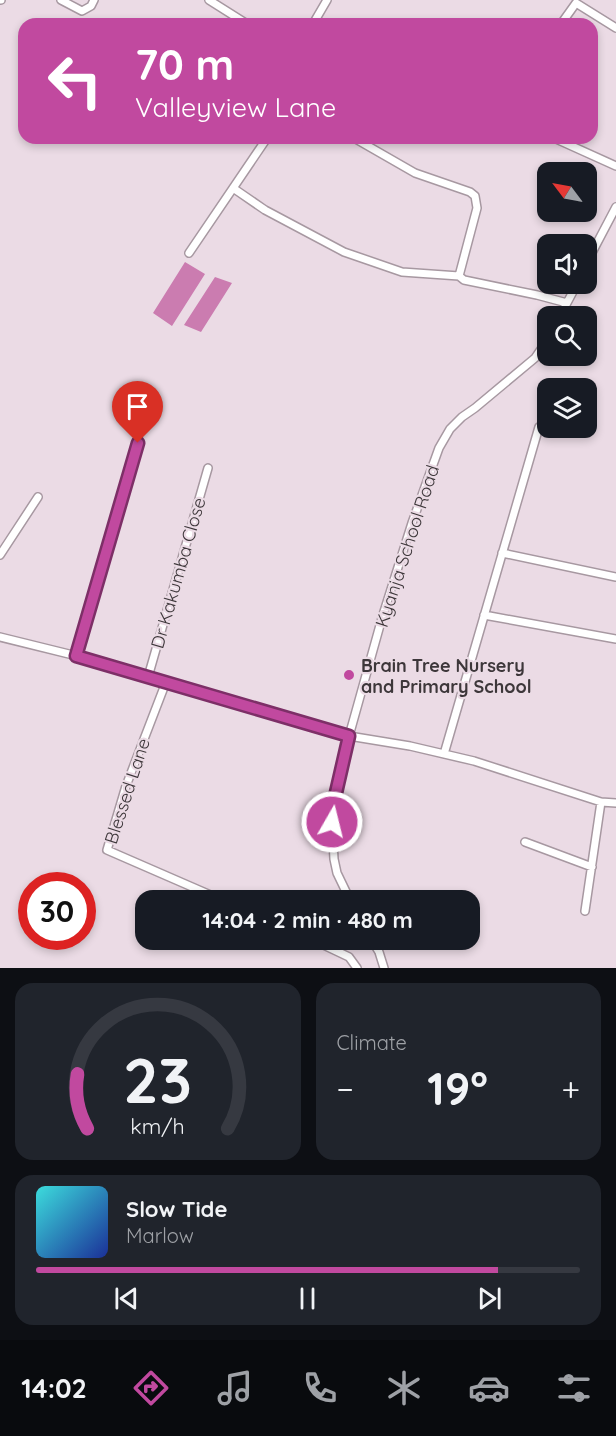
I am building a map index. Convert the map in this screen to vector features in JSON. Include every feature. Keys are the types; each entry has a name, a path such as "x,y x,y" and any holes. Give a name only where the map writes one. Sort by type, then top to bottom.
{"street":[{"path":"61,0 82,11 91,6 94,0"},
{"path":"209,0 238,18"},
{"path":"316,18 327,0"},
{"path":"565,18 576,3 616,28"},
{"path":"189,253 263,144"},
{"path":"365,144 416,173 470,192 475,196 477,208 459,276"},
{"path":"567,144 616,166"},
{"path":"233,188 266,210 344,252 402,272 459,276 464,280 567,303"},
{"path":"597,243 616,207"},
{"path":"565,306 572,294"},
{"name":"Kyanja School Road","path":"346,890 334,859 332,822 335,797 349,736 382,618 412,523 446,434 462,417 537,355"},
{"path":"444,754 537,434"},
{"path":"76,656 138,443"},
{"name":"Dr Kakumba Close","path":"148,677 208,468"},
{"path":"0,555 38,497"},
{"path":"502,553 616,577"},
{"path":"484,615 616,639"},
{"path":"0,637 76,656 349,736 474,761 601,802 616,803"},
{"name":"Blessed Lane","path":"166,682 126,786 106,850 199,890"},
{"path":"585,911 601,802"},
{"path":"525,842 592,867"},
{"path":"334,950 349,957 357,968"},
{"path":"378,950 384,968"}],"shaded area":[{"path":"185,262 205,274 172,326 153,313"},
{"path":"215,277 232,283 201,332 184,325"}],"place":[{"name":"Brain Tree Nursery and Primary School","path":"349,675"}],"route":[{"path":"138,443 76,656 349,736 335,797 332,822"}]}
